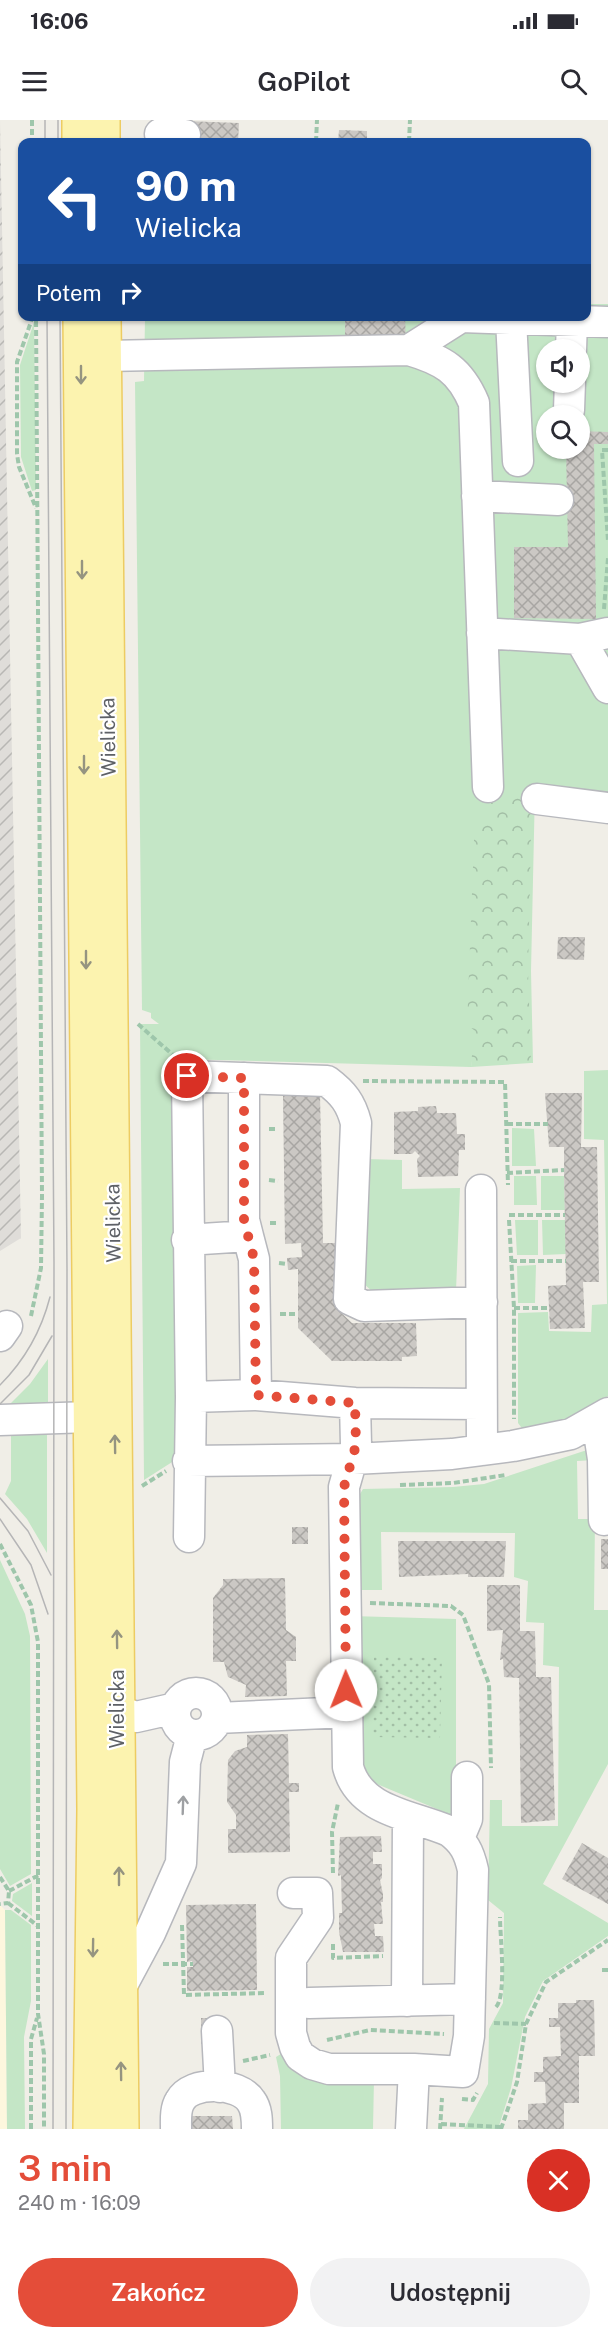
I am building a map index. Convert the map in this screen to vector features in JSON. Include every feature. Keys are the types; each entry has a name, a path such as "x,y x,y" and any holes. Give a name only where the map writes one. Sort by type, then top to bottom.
{"main road":[{"path":"79,120 79,138"},
{"path":"103,120 103,138"},
{"name":"Wielicka","path":"80,321 94,1809 90,2129"},
{"name":"Wielicka","path":"104,321 122,2129"}],"street":[{"path":"409,350 455,321"},
{"path":"511,321 518,461"},
{"path":"519,321 572,335 608,321"},
{"path":"105,356 409,350 446,364 465,382 474,403 488,787"},
{"path":"477,496 558,500"},
{"path":"482,633 597,635 608,688"},
{"path":"537,799 608,808"},
{"path":"189,1537 191,1397 187,1240 187,1076 327,1081 342,1092 352,1105 356,1123 349,1299 364,1306 482,1302"},
{"path":"244,1078 244,1220 254,1259 256,1395"},
{"path":"481,1190 482,1450"},
{"path":"187,1240 248,1236"},
{"path":"191,1397 256,1395 355,1403 481,1404"},
{"path":"293,1893 317,1893 318,1918 291,1958 300,1998 291,2033 300,2056 312,2064 329,2069 414,2069 463,2072 474,2019 473,1870 470,1855 459,1838 435,1825 408,1817 373,1802 359,1791 348,1767 344,1487 356,1445 355,1403"},
{"path":"189,1461 353,1459 482,1450 571,1434 603,1417 604,1520"},
{"path":"0,1420 90,1418"},
{"path":"191,1693 204,1694 217,1707 218,1719 211,1730 192,1735 180,1728 175,1715 176,1708 184,1696 191,1693"},
{"path":"117,1710 136,1717 176,1708"},
{"path":"218,1719 347,1712"},
{"path":"120,1989 150,1933 181,1863 185,1762 192,1735"},
{"path":"459,1838 467,1819 467,1777"},
{"path":"407,2001 408,1817"},
{"path":"300,1998 407,2001 474,2019"},
{"path":"217,2031 220,2087"},
{"path":"411,2129 414,2069"},
{"path":"176,2129 176,2112 186,2093 196,2088 220,2087 241,2092 251,2101 257,2117 257,2129"}],"path":[{"path":"32,120 32,138"},
{"path":"316,120 316,138"},
{"path":"409,138 410,120"},
{"path":"32,321 17,362 17,454 19,467 36,509"},
{"path":"12,1328 39,1286 42,1196 36,509 39,490 34,321"},
{"path":"608,450 602,450 608,541"},
{"path":"597,635 608,558"},
{"path":"135,1022 187,1068 187,1076"},
{"path":"507,1124 548,1124"},
{"path":"507,1173 564,1170"},
{"path":"509,1215 565,1215"},
{"path":"511,1261 566,1261"},
{"path":"514,1308 550,1308"},
{"path":"0,1544 31,1605 38,1641 38,2014 44,2054 44,2129"},
{"path":"338,1806 349,1809"},
{"path":"9,1891 39,1875"},
{"path":"0,1877 9,1891 8,1903"},
{"path":"0,1904 8,1903 38,1926"},
{"path":"182,1921 184,1995 300,1998"},
{"path":"441,2124 502,2128 517,2082 526,2024 546,1982 608,1940"},
{"path":"339,1958 388,1956"},
{"path":"159,1964 193,1964"},
{"path":"602,1970 608,1970"},
{"path":"31,2129 31,2039 38,2014"},
{"path":"392,2031 474,2019 526,2024"}],"shaded area":[{"path":"0,120 21,1238 0,1251"},
{"path":"0,1905 5,1910 7,2129 0,2129"}],"green space":[{"path":"591,304 608,304 608,798 535,788 531,971 533,1063 472,1061 471,1067 180,1059 180,1457 144,1480 140,1024 159,1024 151,1018 151,1013 142,1010 135,382 144,381 145,321 591,321"},
{"path":"34,322 36,490 32,491 21,457 20,365"},
{"path":"532,788 528,971 531,1063 471,1067 474,1030 467,1025 474,840 485,802"},
{"path":"608,1070 608,1396 568,1420 524,1431 518,1423 518,1313 548,1312 549,1331 591,1332 592,1305 607,1304 604,1140 584,1139 584,1071"},
{"path":"512,1128 534,1129 536,1166 512,1166"},
{"path":"366,1159 402,1160 402,1189 460,1188 456,1291 374,1293 363,1283"},
{"path":"514,1176 536,1176 537,1205 514,1205"},
{"path":"541,1176 564,1176 565,1210 541,1210"},
{"path":"515,1220 538,1220 538,1255 517,1255"},
{"path":"542,1220 565,1220 566,1254 543,1255"},
{"path":"536,1265 535,1303 518,1303 517,1266"},
{"path":"48,1359 48,1410 8,1406 30,1384"},
{"path":"47,1427 47,1553 27,1519 5,1494 11,1481 11,1435"},
{"path":"590,1449 595,1460 577,1461 578,1519 595,1519 594,1610 608,1610 608,1764 543,1884 608,1923 608,1936 543,1981 525,2017 511,2088 498,2129 464,2129 488,2084 489,2029 503,2003 504,1913 488,1900 490,1800 502,1800 502,1826 558,1826 559,1667 543,1665 544,1623 526,1622 528,1581 514,1577 515,1533 381,1532 382,1590 357,1590 360,1494 363,1489 484,1484"},
{"path":"0,1560 25,1614 30,1636 31,1874 10,1886 0,1869"},
{"path":"351,1616 456,1619 456,1817 360,1777"},
{"path":"374,1656 442,1658 440,1738 373,1737"},
{"path":"32,1883 32,1916 12,1901 13,1894"},
{"path":"5,1910 11,1910 31,1925 31,2001 24,2037 25,2129 7,2129"},
{"path":"284,2052 374,2079 373,2129 281,2129 280,2076 276,2057"}],"building":[{"path":"186,121 239,123 238,138 185,138"},
{"path":"339,130 367,131 367,138 338,138"},
{"path":"345,321 405,321 406,344 345,343"},
{"path":"590,431 608,432 608,444 594,444 596,619 514,618 514,547 568,547 566,459 590,459"},
{"path":"558,937 585,937 584,960 557,959"},
{"path":"545,1093 582,1093 581,1147 597,1147 599,1282 583,1282 585,1328 550,1329 548,1286 566,1285 564,1147 549,1147"},
{"path":"320,1094 323,1243 335,1243 336,1308 352,1323 416,1323 417,1356 402,1357 402,1361 332,1361 298,1328 298,1269 288,1270 287,1258 302,1257 301,1243 285,1244 283,1095"},
{"path":"436,1106 437,1113 456,1113 457,1134 465,1134 465,1150 459,1150 458,1176 418,1177 417,1159 420,1156 415,1151 412,1154 394,1154 394,1112 418,1111 418,1107"},
{"path":"292,1527 308,1527 308,1544 292,1544"},
{"path":"601,1539 608,1539 608,1569 601,1569"},
{"path":"398,1541 506,1541 504,1577 468,1577 468,1574 399,1577"},
{"path":"285,1578 286,1630 296,1637 296,1661 286,1661 287,1696 245,1697 246,1685 228,1677 224,1662 213,1662 213,1598 223,1585 223,1579"},
{"path":"487,1585 520,1585 520,1631 535,1631 536,1677 551,1677 555,1820 521,1823 519,1678 504,1677 503,1659 500,1660 503,1630 487,1631"},
{"path":"288,1734 289,1783 299,1783 299,1792 289,1792 290,1852 228,1853 228,1829 236,1829 236,1815 227,1802 228,1760 235,1751 247,1747 247,1735"},
{"path":"381,1836 382,1852 373,1852 373,1864 382,1864 380,1880 383,1894 383,1902 381,1902 383,1924 374,1924 375,1936 383,1936 384,1952 343,1952 339,1932 339,1913 342,1913 341,1875 338,1876 340,1837"},
{"path":"582,1843 608,1858 608,1904 562,1879"},
{"path":"256,1904 257,1990 187,1991 187,1967 193,1967 193,1964 192,1961 187,1962 186,1905"},
{"path":"576,2000 594,2000 595,2056 579,2056 579,2103 564,2103 564,2129 518,2129 518,2120 528,2120 528,2104 546,2103 545,2082 534,2082 534,2072 543,2072 543,2057 561,2056 560,2027 549,2027 549,2018 558,2018 558,2003 576,2003"},
{"path":"201,2018 211,2018 211,2044 201,2044"},
{"path":"192,2116 232,2116 233,2129 192,2129"}],"tram line":[{"path":"45,120 45,138"},
{"path":"58,120 58,138"},
{"path":"47,321 54,1262 53,2129"},
{"path":"60,321 67,1269 66,2129"},
{"path":"0,1385 31,1345 50,1297"},
{"path":"0,1404 29,1375 52,1336"},
{"path":"0,1498 28,1531 51,1575"},
{"path":"0,1519 31,1565 48,1614"}],"route":[{"path":"187,1076 244,1078 244,1220 254,1259 256,1395 355,1403 356,1445 344,1487 346,1690"}]}
